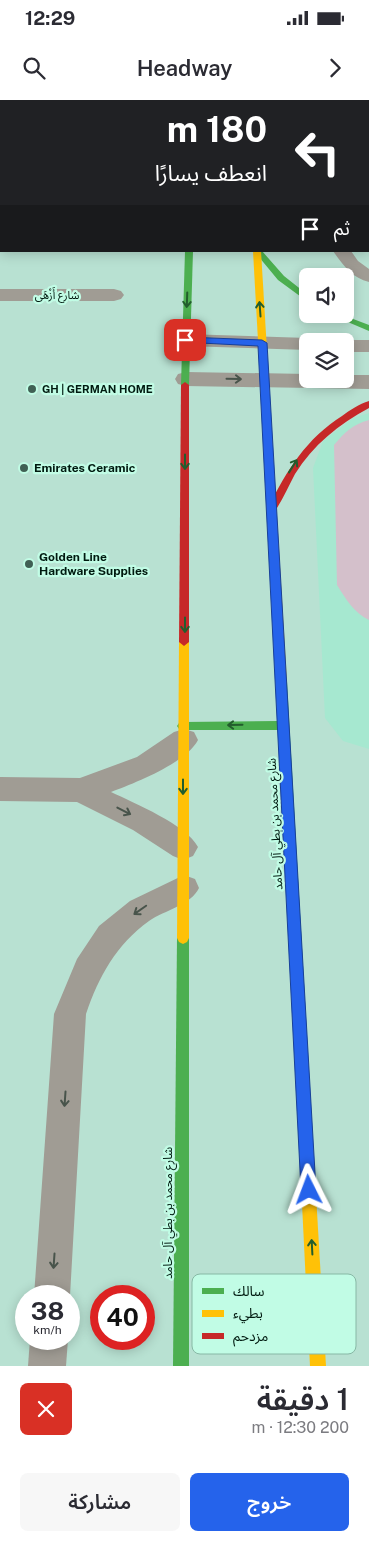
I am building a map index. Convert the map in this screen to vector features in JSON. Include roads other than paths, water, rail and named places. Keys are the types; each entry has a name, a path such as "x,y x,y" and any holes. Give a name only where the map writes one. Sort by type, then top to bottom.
{"street":[{"name":"شارع محمد بن بطي آل حامد","path":"181,1366 185,340 189,252"},
{"name":"شارع محمد بن بطي آل حامد","path":"258,252 313,1274"},
{"path":"259,252 268,266 285,284 299,294"},
{"name":"شارع أَزْهَى","path":"0,295 114,295"},
{"path":"354,322 369,328"},
{"path":"185,340 299,344"},
{"path":"354,346 369,346"},
{"path":"186,379 369,382"},
{"path":"272,510 294,463 311,443 331,425 369,404"},
{"path":"0,789 80,790 112,780 147,765 184,733 284,725"},
{"path":"80,790 143,821 183,847"},
{"path":"53,1285 70,1014 81,979 98,948 122,922 151,902 184,888"},
{"path":"47,1366 48,1350"}],"lane":[{"path":"343,252 352,265 369,277"}],"place":[{"name":"GH | GERMAN HOME","path":"32,389"},
{"name":"Emirates Ceramic","path":"24,468"},
{"name":"Golden Line Hardware Supplies","path":"29,564"}]}
